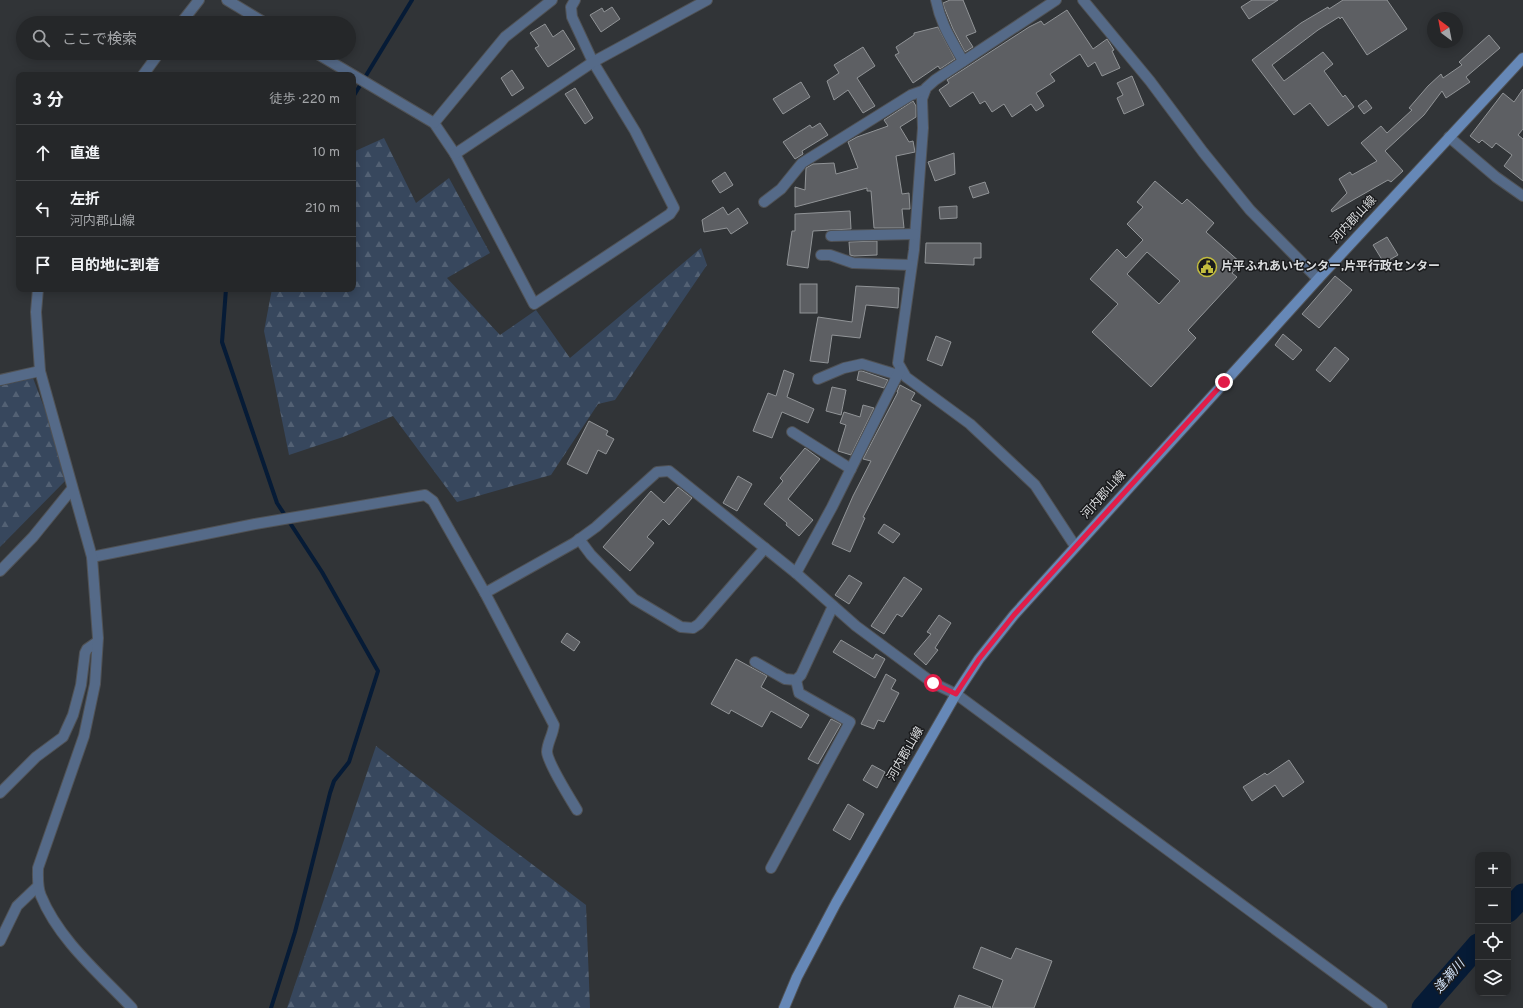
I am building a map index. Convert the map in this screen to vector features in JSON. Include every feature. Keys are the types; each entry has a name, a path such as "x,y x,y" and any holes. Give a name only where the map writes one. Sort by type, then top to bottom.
{"main road":[{"name":"河内郡山線","path":"784,1008 797,977 836,903 956,694 979,659 1014,615 1075,546 1318,279 1523,58"}],"street":[{"path":"186,16 199,0"},
{"path":"226,0 253,16"},
{"path":"434,123 505,37 552,0"},
{"path":"356,77 434,123 455,154 534,304 673,211 674,205 635,132 593,62 572,16 572,7 575,0"},
{"path":"455,154 593,62 707,0"},
{"path":"936,0 940,19 948,38 963,61"},
{"path":"796,573 832,507 899,372 899,352 915,234 923,128 922,99 926,90 935,80 1056,0"},
{"path":"1083,0 1150,81 1203,152 1250,210 1318,279"},
{"path":"145,72 154,60"},
{"path":"328,60 348,72"},
{"path":"764,202 781,189 802,162 911,95 926,90"},
{"path":"1449,137 1496,177 1523,196"},
{"path":"831,236 915,234"},
{"path":"821,255 830,255 854,263 912,265"},
{"path":"38,292 36,312 40,371 92,557 97,642 95,684 84,736 38,868 38,886 41,896 52,916 74,947 132,1008"},
{"path":"818,379 844,368 862,364 899,372 970,424 1035,485 1075,546"},
{"path":"0,380 40,371"},
{"path":"792,432 851,469"},
{"path":"484,593 579,539 657,472 665,470 679,477 796,573 856,626 933,683 956,694 1382,1008"},
{"path":"0,571 33,537 72,489"},
{"path":"92,557 255,524 426,495 433,501 484,593 554,726 553,735 548,745 548,757 577,810"},
{"path":"579,539 591,555 634,599 681,627 688,628 699,624 765,548"},
{"path":"796,680 801,675 834,606"},
{"path":"0,793 36,757 63,737 73,715 81,685 85,653 87,649 97,642"},
{"path":"755,662 785,679 796,680"},
{"path":"771,868 850,722 798,693 796,680"},
{"path":"0,941 17,906 38,886"}],"green space":[{"path":"384,138 416,203 449,178 490,253 447,278 500,335 536,310 570,358 701,248 707,265 615,400 598,404 551,475 457,502 393,416 343,437 289,455 264,331 271,292 356,292 356,151"},
{"path":"33,378 70,476 0,547 0,386"},
{"path":"376,746 586,905 590,1008 287,1008"}],"building":[{"path":"950,0 963,0 976,32 966,36 973,47 965,52 944,7 943,3"},
{"path":"1252,0 1278,0 1249,19 1241,7"},
{"path":"1343,0 1387,0 1407,29 1367,55 1342,17 1340,19 1339,17 1318,30 1272,65 1284,81 1323,52 1333,64 1324,71 1343,97 1345,95 1354,107 1328,126 1310,103 1294,115 1252,60 1301,23"},
{"path":"612,7 620,19 601,32 590,15 602,8 604,12"},
{"path":"1067,10 1093,49 1107,39 1114,50 1112,51 1120,68 1102,76 1095,62 1088,67 1080,54 1050,74 1055,81 1036,93 1044,106 1036,111 1031,104 1012,117 1004,104 992,112 985,101 980,104 973,92 950,107 939,90 949,83 947,80 1029,27 1041,21 1044,25"},
{"path":"545,24 553,37 563,30 575,49 548,67 535,48 539,46 530,33"},
{"path":"938,27 955,59 940,69 938,66 913,83 895,55 899,53 896,47 914,35 914,33"},
{"path":"1489,35 1500,48 1466,77 1470,82 1446,98 1442,91 1424,115 1385,151 1403,171 1391,182 1388,180 1332,212 1331,210 1347,193 1339,179 1350,172 1352,175 1377,161 1361,143 1381,126 1387,133 1412,110 1409,108 1428,86 1441,74 1443,78 1462,65 1459,62"},
{"path":"863,47 875,66 857,78 875,106 863,113 848,90 834,100 827,81 839,73 834,65"},
{"path":"512,70 524,88 512,96 501,78"},
{"path":"1132,76 1144,105 1124,114 1117,98 1123,95 1117,83"},
{"path":"801,82 810,97 783,114 773,99"},
{"path":"575,88 593,118 585,124 565,94"},
{"path":"1523,89 1523,129 1518,135 1523,139 1523,181 1504,166 1512,155 1496,143 1492,148 1482,140 1479,143 1470,136 1503,93 1514,102"},
{"path":"1366,100 1372,108 1364,114 1358,106"},
{"path":"913,101 916,106 916,117 900,127 909,142 913,141 915,152 896,156 902,194 909,193 910,209 902,209 904,228 874,228 871,191 867,191 867,188 795,207 795,187 805,190 806,168 813,164 834,163 836,174 858,168 848,142 857,137 888,126 884,120"},
{"path":"820,123 828,135 802,151 803,154 795,159 783,142 810,125 812,128"},
{"path":"954,153 955,174 935,181 928,162"},
{"path":"725,172 733,185 720,193 712,181"},
{"path":"1155,181 1182,204 1187,199 1214,223 1206,232 1241,263 1232,273 1237,277 1188,330 1196,338 1151,387 1092,332 1118,304 1090,279 1117,249 1126,258 1143,240 1127,224 1143,207 1137,202","holes":["1147,252 1180,281 1159,304 1127,274"]},
{"path":"985,182 989,193 973,198 969,187"},
{"path":"957,206 957,218 940,219 939,207"},
{"path":"723,207 728,215 738,208 748,223 731,234 727,228 704,232 702,220"},
{"path":"850,211 851,229 813,231 808,268 787,265 792,231 795,231 795,214"},
{"path":"1387,237 1398,255 1384,263 1373,245"},
{"path":"877,241 877,255 850,255 849,242"},
{"path":"926,243 981,243 981,258 974,258 974,265 925,263"},
{"path":"1335,276 1352,290 1319,328 1302,314"},
{"path":"800,284 817,284 817,313 800,313"},
{"path":"856,286 899,288 898,308 866,305 860,338 832,335 828,363 810,361 818,317 852,322"},
{"path":"1283,334 1302,350 1293,360 1275,345"},
{"path":"936,336 951,342 942,366 927,360"},
{"path":"1335,347 1349,359 1330,382 1316,370"},
{"path":"784,370 794,374 787,397 814,409 808,423 782,412 772,438 753,431 768,393 776,396"},
{"path":"859,371 888,380 884,388 857,380"},
{"path":"900,385 915,393 911,400 921,405 863,517 865,518 850,552 832,544 853,496 871,461 863,459 898,392"},
{"path":"832,387 846,390 841,415 826,411"},
{"path":"863,405 874,408 851,455 838,451 846,425 840,423 844,412 860,417"},
{"path":"589,421 608,431 606,435 614,439 606,454 598,450 587,474 567,464"},
{"path":"805,448 820,459 788,499 813,520 799,536 786,525 787,523 764,504 783,481 780,478"},
{"path":"738,476 752,484 737,511 723,503"},
{"path":"678,487 692,498 669,525 663,519 647,537 654,543 630,571 603,547 651,491 664,503"},
{"path":"884,524 900,534 893,543 878,533"},
{"path":"849,575 862,583 849,604 835,595"},
{"path":"904,577 922,589 902,617 897,614 884,634 871,626"},
{"path":"939,615 951,623 935,648 938,650 926,665 914,654 931,634 927,632"},
{"path":"567,633 580,642 574,651 561,642"},
{"path":"841,640 873,659 876,654 885,659 875,678 833,652"},
{"path":"736,659 767,676 761,687 809,715 801,728 771,711 762,727 731,710 729,714 711,704"},
{"path":"886,674 896,680 891,689 899,693 884,722 878,720 874,729 861,724"},
{"path":"831,719 841,724 818,764 808,759"},
{"path":"1289,760 1304,782 1283,797 1275,785 1252,801 1243,787 1265,773 1267,775"},
{"path":"872,765 885,772 877,788 863,780"},
{"path":"848,804 864,814 850,840 833,830"},
{"path":"981,947 1011,959 1016,948 1052,961 1034,1008 992,1008 1003,980 973,968"},
{"path":"959,995 991,1007 954,1008"}],"waterway":[{"path":"356,92 412,0"},
{"path":"226,292 222,342 277,503 322,572 378,671 349,762 334,781 330,793 295,932 271,1008"},
{"name":"逢瀬川","path":"1511,908 1523,895"},
{"name":"逢瀬川","path":"1423,1008 1475,948"}],"place":[{"name":"片平ふれあいセンター,片平行政センター","path":"1207,267"}],"route":[{"path":"933,683 956,694 979,659 1014,615 1224,382"}]}
